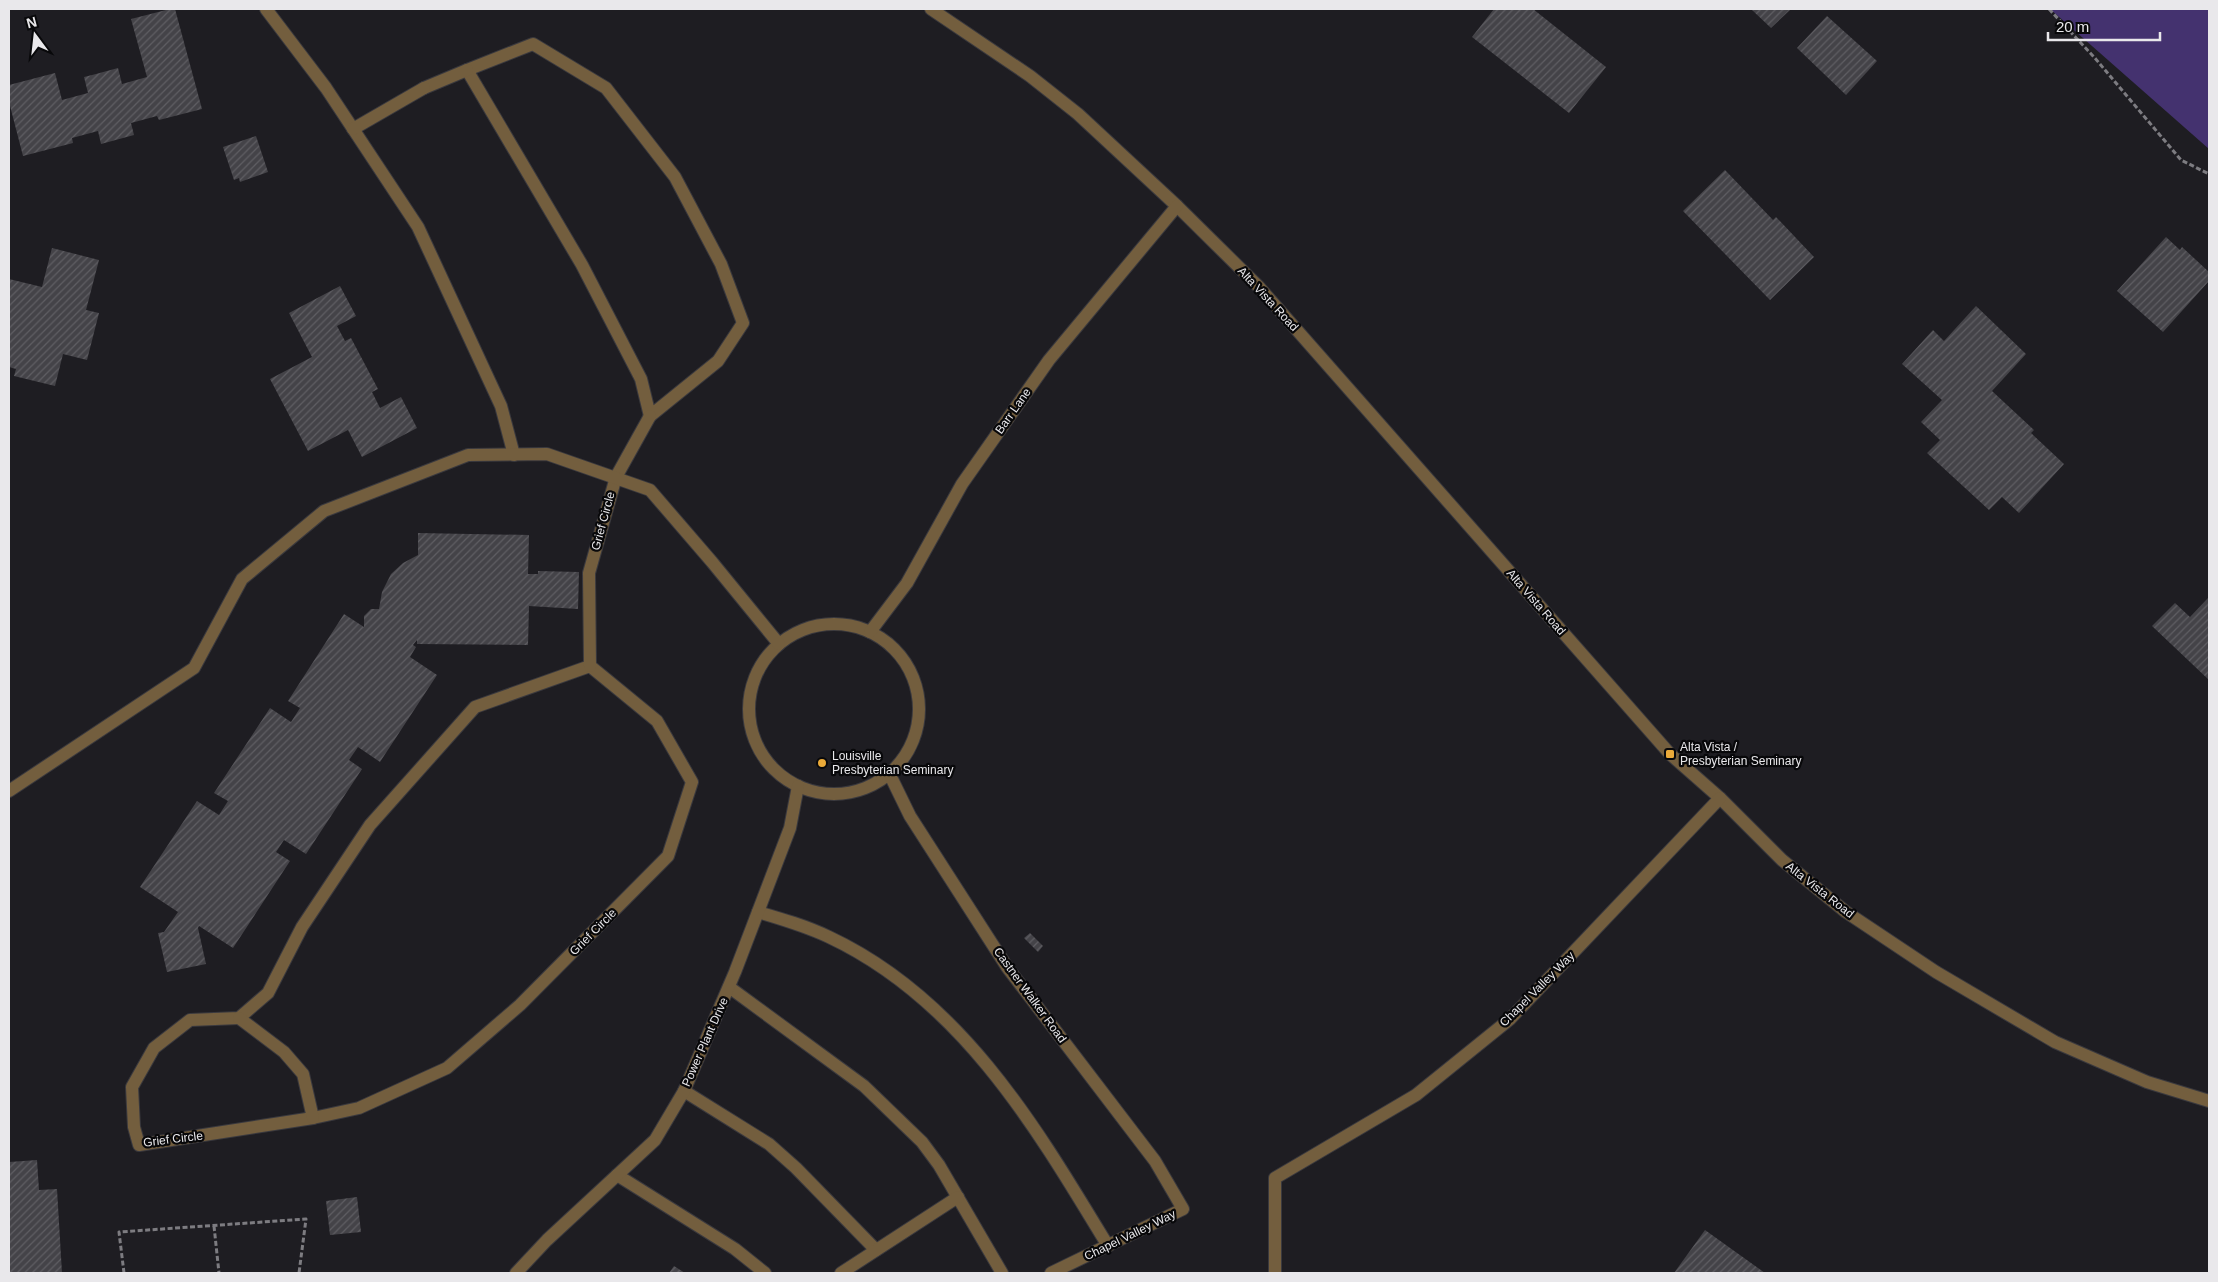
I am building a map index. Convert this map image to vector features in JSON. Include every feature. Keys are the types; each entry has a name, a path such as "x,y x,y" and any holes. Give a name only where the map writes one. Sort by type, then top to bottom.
{"street":[{"path":"266,9 326,88 418,227 501,406 514,455"},
{"name":"Alta Vista Road","path":"931,9 1030,76 1078,114 1177,206 1259,287 1670,754 1720,798 1782,860 1832,901 1936,972 2055,1042 2147,1082 2209,1101"},
{"path":"353,128 424,88 468,70 533,44 606,88 675,176 716,255 743,323 718,361 650,416 640,380 582,265 468,70"},
{"name":"Barr Lane","path":"870,632 906,583 962,484 1049,360 1177,206"},
{"name":"Grief Circle","path":"239,1018 190,1020 154,1048 132,1087 134,1127 139,1146 313,1118 359,1108 447,1068 520,1005 668,856 692,782 657,721 590,666 589,573 616,477 650,416"},
{"path":"9,791 194,668 242,579 324,511 468,456 547,454 650,490 779,644"},
{"path":"823,624 847,624 870,632 890,644 906,663 916,685 919,709 916,733 905,755 889,773 869,786 845,793 821,792 798,786 777,772 762,754 752,732 749,708 753,684 763,662 779,644 800,631 823,624"},
{"path":"313,1118 303,1074 284,1052 239,1018 268,993 302,928 370,825 475,707 590,666"},
{"name":"Castner Walker Road","path":"889,773 910,816 1007,967 1155,1161 1183,1209"},
{"name":"Power Plant Drive","path":"516,1273 547,1240 655,1140 684,1091 729,987 790,828 798,786"},
{"name":"Chapel Valley Way","path":"1274,1273 1275,1178 1416,1094 1510,1019 1720,798"},
{"path":"758,912 802,925 830,938 887,971 929,1003 1004,1085 1046,1143 1108,1246"},
{"path":"729,987 822,1055 878,1099 922,1142 958,1198 1002,1273"},
{"path":"684,1091 769,1144 796,1168 876,1250"},
{"path":"617,1175 735,1249 765,1273"},
{"path":"841,1273 958,1198"},
{"name":"Chapel Valley Way","path":"1051,1273 1183,1209"}],"path":[{"path":"2049,9 2094,57 2181,160 2209,174"},
{"path":"124,1273 119,1232 306,1219 299,1273"},
{"path":"214,1226 219,1273"}],"shaded area":[{"path":"2050,9 2209,9 2209,149"}],"building":[{"path":"175,9 202,109 159,120 157,116 131,123 134,135 101,144 98,131 72,138 73,143 23,156 9,102 9,85 55,73 62,100 88,93 84,77 118,68 122,84 147,77 131,19"},
{"path":"1494,9 1533,9 1606,67 1569,113 1472,37"},
{"path":"1751,9 1791,9 1771,28"},
{"path":"1827,16 1877,61 1846,95 1797,48"},
{"path":"256,136 268,172 240,182 239,178 234,180 223,147"},
{"path":"1725,170 1773,220 1776,217 1814,257 1770,300 1683,211"},
{"path":"2166,237 2180,250 2182,247 2209,272 2209,281 2163,332 2117,291"},
{"path":"52,248 99,260 86,310 99,313 87,360 63,354 55,386 14,376 16,369 9,367 9,279 42,287"},
{"path":"340,286 356,316 337,326 345,341 351,338 378,389 372,392 380,408 401,397 417,428 362,457 348,430 308,451 270,379 312,357 289,313"},
{"path":"1976,306 2026,354 1992,391 2034,430 2031,433 2064,464 2019,513 2002,497 1989,510 1927,453 1940,440 1921,422 1942,400 1902,364 1933,330 1944,341"},
{"path":"418,533 529,535 528,574 538,574 538,571 579,572 578,609 529,606 528,645 417,644 417,640 413,645 416,647 410,657 437,675 380,762 358,747 349,760 362,769 306,854 284,840 276,852 290,861 233,948 199,926 206,964 167,972 158,933 164,932 178,912 140,887 197,801 219,815 228,801 214,793 270,708 291,722 300,708 288,701 344,614 364,627 364,616 371,609 379,609 382,592 391,574 403,563 418,555"},
{"path":"2209,597 2209,680 2152,626 2175,603 2190,617"},
{"path":"1030,933 1043,946 1038,952 1024,938"},
{"path":"37,1160 39,1190 57,1189 62,1273 9,1273 9,1162"},
{"path":"357,1197 361,1232 330,1235 326,1201"},
{"path":"1705,1230 1765,1273 1674,1273"},
{"path":"674,1266 685,1273 669,1273"}],"place":[{"name":"Alta Vista / Presbyterian Seminary","path":"1670,754"},
{"name":"Louisville Presbyterian Seminary","path":"822,763"}]}
